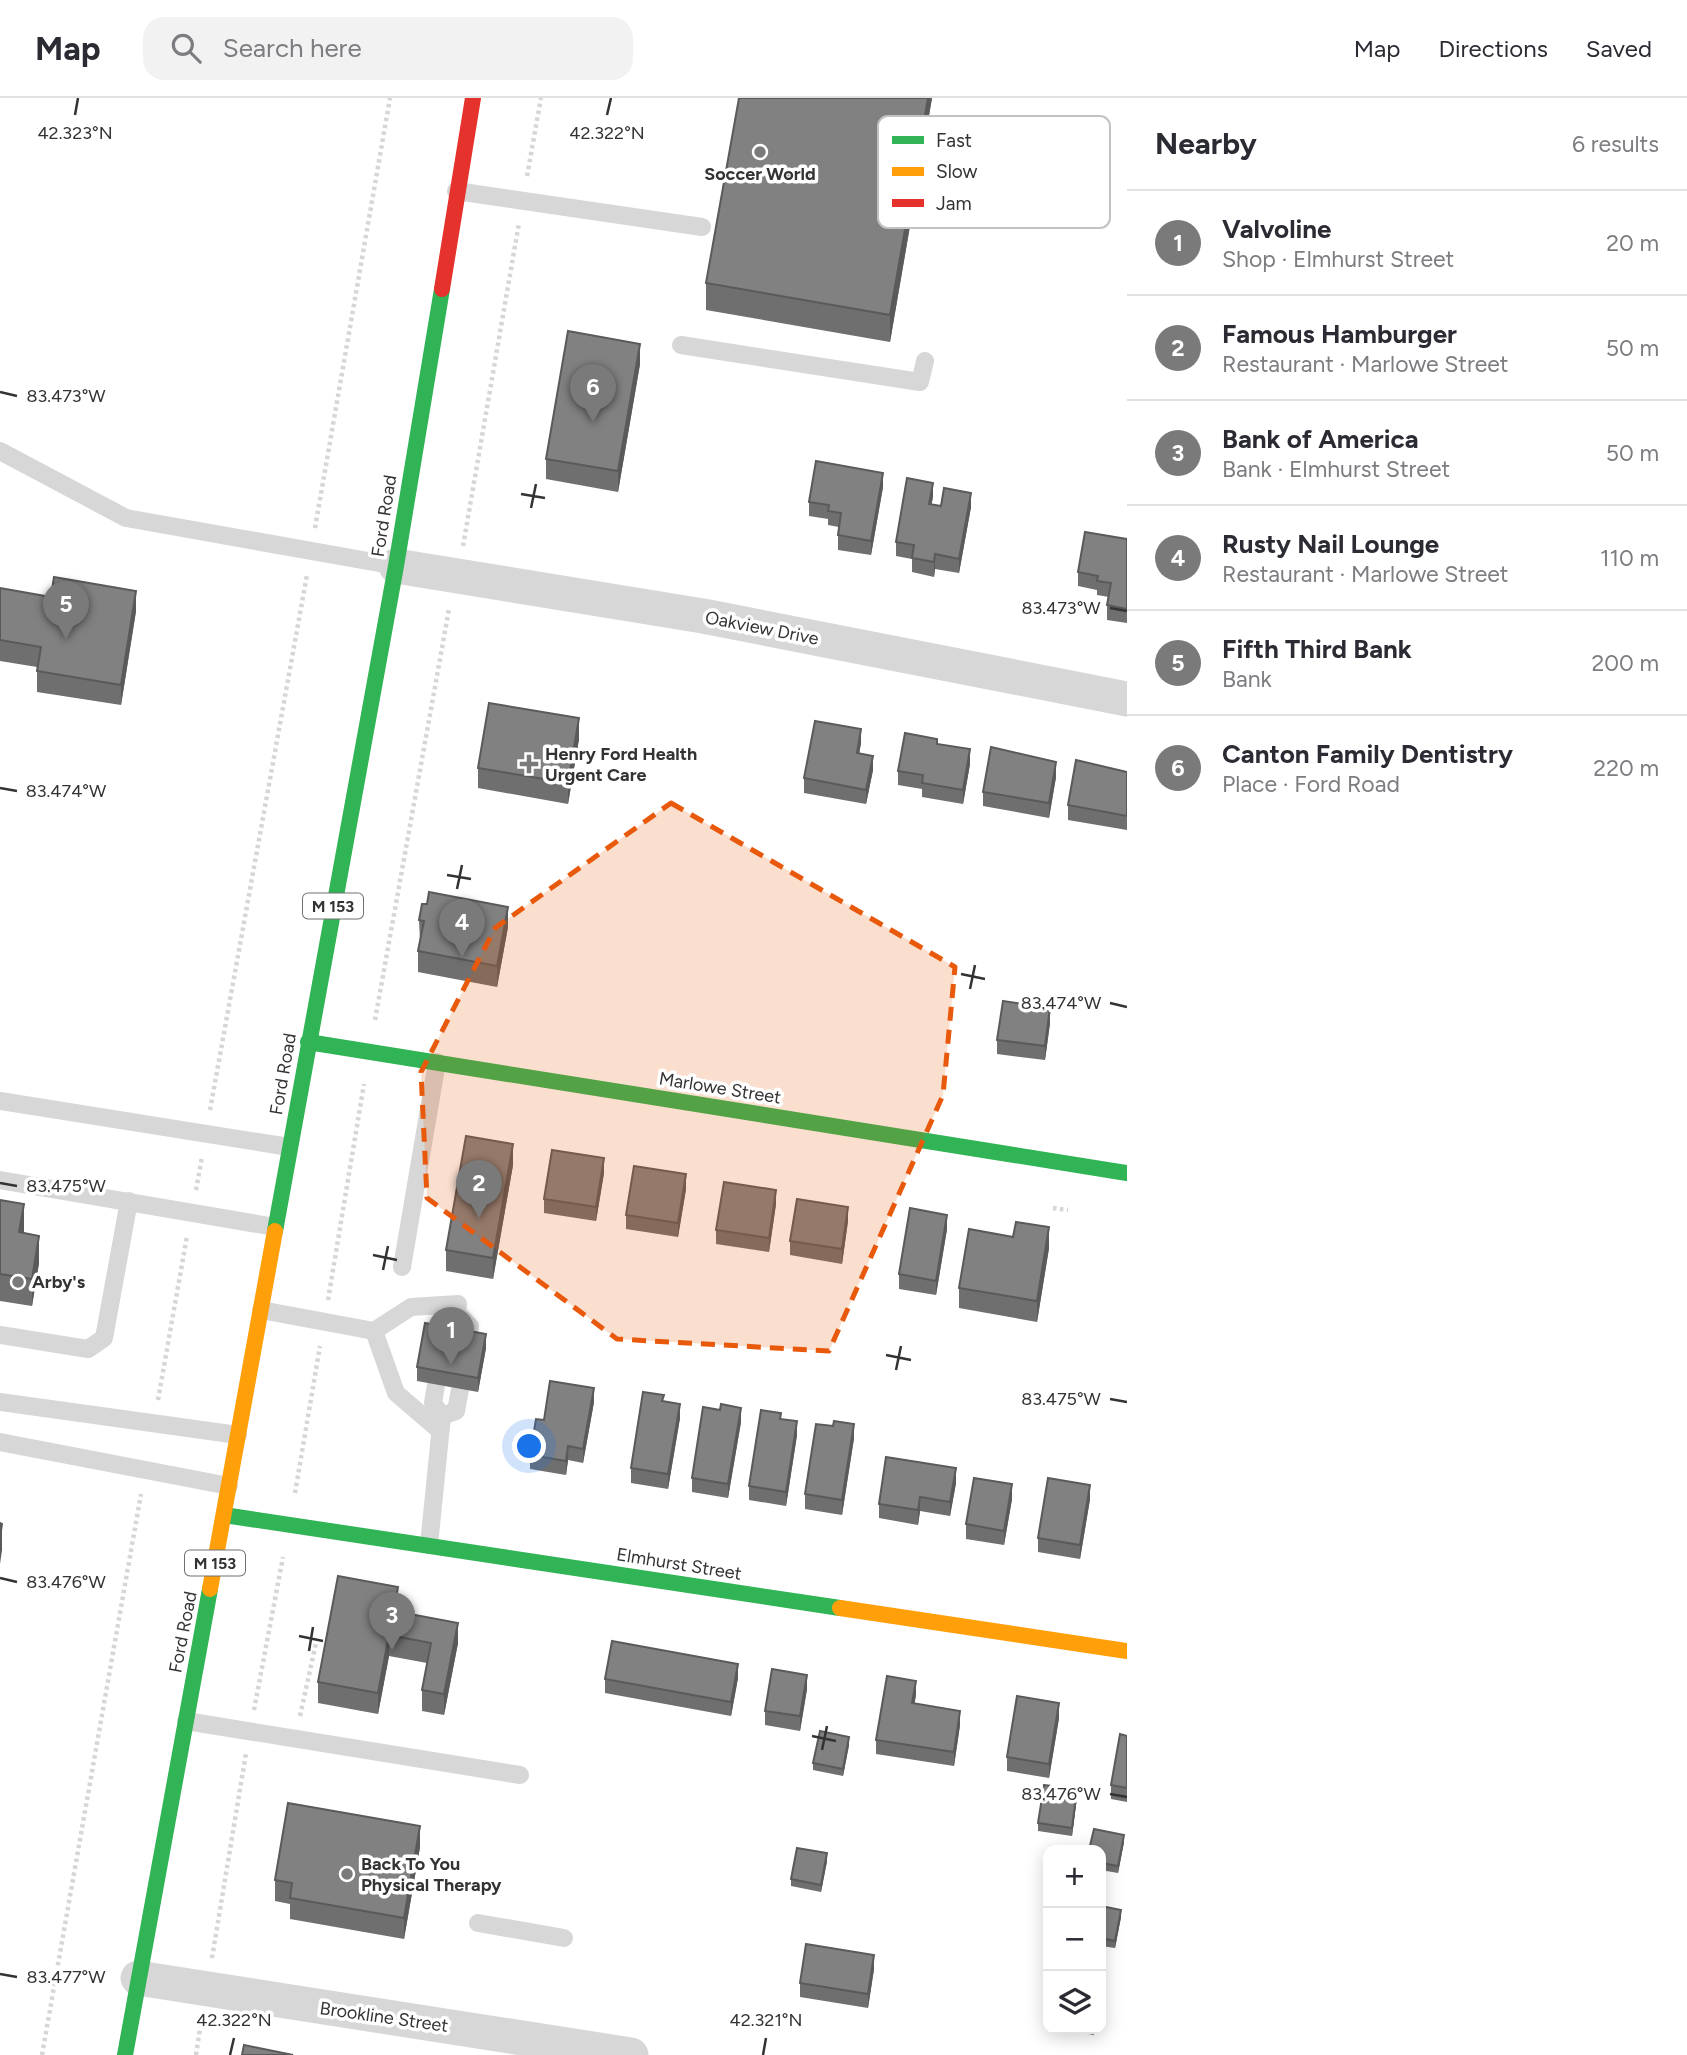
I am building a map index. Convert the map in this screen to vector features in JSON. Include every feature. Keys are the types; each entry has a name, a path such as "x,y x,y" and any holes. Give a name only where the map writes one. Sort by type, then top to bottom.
{"main road":[{"name":"Ford Road","path":"125,2055 396,566 473,98"},
{"name":"Marlowe Street","path":"308,1042 1127,1172"},
{"name":"Elmhurst Street","path":"224,1515 1127,1651"}],"street":[{"name":"Oakview Drive","path":"396,566 703,616 1127,699"},
{"name":"Brookline Street","path":"138,1978 631,2055"}],"lane":[{"path":"456,191 702,228"},
{"path":"681,345 920,383 925,361"},
{"path":"0,451 126,517 396,566"},
{"path":"401,1267 437,1062"},
{"path":"0,1101 289,1147"},
{"path":"0,1180 275,1227"},
{"path":"0,1335 88,1349 104,1338 129,1201"},
{"path":"261,1310 374,1331 411,1307 458,1304 457,1313 447,1324 446,1332"},
{"path":"457,1313 470,1326 467,1345"},
{"path":"374,1331 396,1393 440,1423"},
{"path":"429,1545 440,1423 433,1403 436,1385"},
{"path":"440,1423 456,1411 460,1388"},
{"path":"0,1402 238,1435"},
{"path":"0,1442 229,1486"},
{"path":"186,1721 520,1774"},
{"path":"478,1923 564,1938"}],"path":[{"path":"154,1423 390,98"},
{"path":"1053,1208 1068,1210"},
{"path":"42,2055 145,1470"},
{"path":"298,1727 316,1643"},
{"path":"196,2055 202,2017"}],"highlighted area":[{"path":"671,803 955,967 943,1095 829,1351 617,1339 427,1198 421,1072 495,928"}],"building":[{"path":"739,98 928,98 925,116 878,116 878,228 905,228 890,315 706,283"},
{"path":"568,331 640,344 618,471 546,459"},
{"path":"816,461 883,473 871,541 838,535 841,513 828,511 829,505 809,502"},
{"path":"907,478 933,483 929,504 941,506 944,488 971,493 959,559 935,554 934,562 912,558 914,545 896,542"},
{"path":"1085,532 1127,539 1127,609 1107,605 1111,583 1097,581 1098,576 1078,572"},
{"path":"54,577 136,591 121,685 37,671 41,647 0,640 0,588 51,597"},
{"name":"Henry Ford Health Urgent Care","path":"489,703 579,718 568,783 478,768"},
{"path":"815,721 861,729 857,753 873,756 866,790 804,778"},
{"path":"905,733 937,739 937,744 970,749 963,790 922,783 923,775 898,771"},
{"path":"991,747 1056,762 1049,803 983,792"},
{"path":"1076,760 1127,772 1127,816 1068,805"},
{"path":"429,892 508,907 497,966 418,951 424,921 419,920 422,904 427,904"},
{"path":"1003,1001 1050,1008 1045,1046 997,1040"},
{"path":"466,1136 513,1144 493,1258 446,1250"},
{"path":"552,1150 604,1158 596,1207 544,1199"},
{"path":"634,1166 686,1174 678,1223 626,1215"},
{"path":"724,1182 776,1190 769,1238 716,1230"},
{"path":"797,1199 848,1207 842,1249 790,1241"},
{"path":"0,1200 24,1204 19,1232 39,1236 32,1279 0,1274"},
{"path":"910,1208 947,1215 936,1281 899,1274"},
{"path":"1016,1222 1049,1227 1037,1301 959,1288 969,1229 1013,1237"},
{"path":"425,1323 486,1334 478,1378 417,1367"},
{"path":"550,1381 594,1388 583,1449 568,1446 566,1461 530,1455 536,1419 544,1420"},
{"path":"643,1392 664,1395 662,1401 680,1404 668,1474 631,1468"},
{"path":"721,1404 741,1408 728,1484 692,1478 703,1407 720,1410"},
{"path":"761,1410 781,1413 780,1419 797,1421 786,1492 749,1486"},
{"path":"834,1421 854,1424 842,1500 805,1494 816,1424 833,1426"},
{"path":"886,1457 956,1468 950,1502 920,1497 918,1510 879,1504"},
{"path":"974,1478 1012,1484 1004,1531 966,1524"},
{"path":"1048,1478 1090,1485 1080,1545 1038,1538"},
{"path":"338,1576 398,1587 394,1611 458,1623 444,1694 422,1690 431,1643 389,1635 378,1693 318,1682"},
{"path":"612,1641 738,1664 731,1702 605,1679"},
{"path":"772,1669 807,1675 800,1716 765,1711"},
{"path":"887,1676 916,1681 912,1703 960,1711 954,1752 876,1740"},
{"path":"1017,1696 1059,1703 1049,1764 1007,1757"},
{"path":"820,1731 849,1737 843,1769 813,1763"},
{"path":"1120,1734 1127,1736 1127,1788 1111,1785"},
{"path":"1044,1785 1077,1789 1072,1828 1038,1823"},
{"name":"Back To You Physical Therapy","path":"288,1803 420,1826 404,1918 290,1898 292,1883 275,1880"},
{"path":"1094,1829 1124,1835 1118,1866 1106,1864 1106,1845 1090,1845"},
{"path":"797,1848 827,1853 821,1885 791,1879"},
{"path":"1106,1907 1121,1910 1115,1941 1106,1939"},
{"path":"806,1944 874,1955 868,1994 800,1983"},
{"path":"244,2045 293,2055 242,2055"}],"traffic: fast":[{"path":"275,1231 396,566 442,289"},
{"path":"308,1042 1127,1173"},
{"path":"224,1515 840,1608"},
{"path":"125,2055 210,1589"}],"traffic: slow":[{"path":"210,1589 275,1231"},
{"path":"840,1608 1127,1651"}],"traffic: jam":[{"path":"442,289 473,98"}],"place":[{"name":"Soccer World","path":"760,152"},
{"name":"Canton Family Dentistry","path":"593,422"},
{"name":"Fifth Third Bank","path":"66,639"},
{"name":"Henry Ford Health Urgent Care","path":"529,764"},
{"name":"Rusty Nail Lounge","path":"462,957"},
{"name":"Famous Hamburger","path":"479,1218"},
{"name":"Arby's","path":"18,1282"},
{"name":"Valvoline","path":"451,1365"},
{"name":"Bank of America","path":"392,1650"},
{"name":"Back To You Physical Therapy","path":"347,1874"}]}
